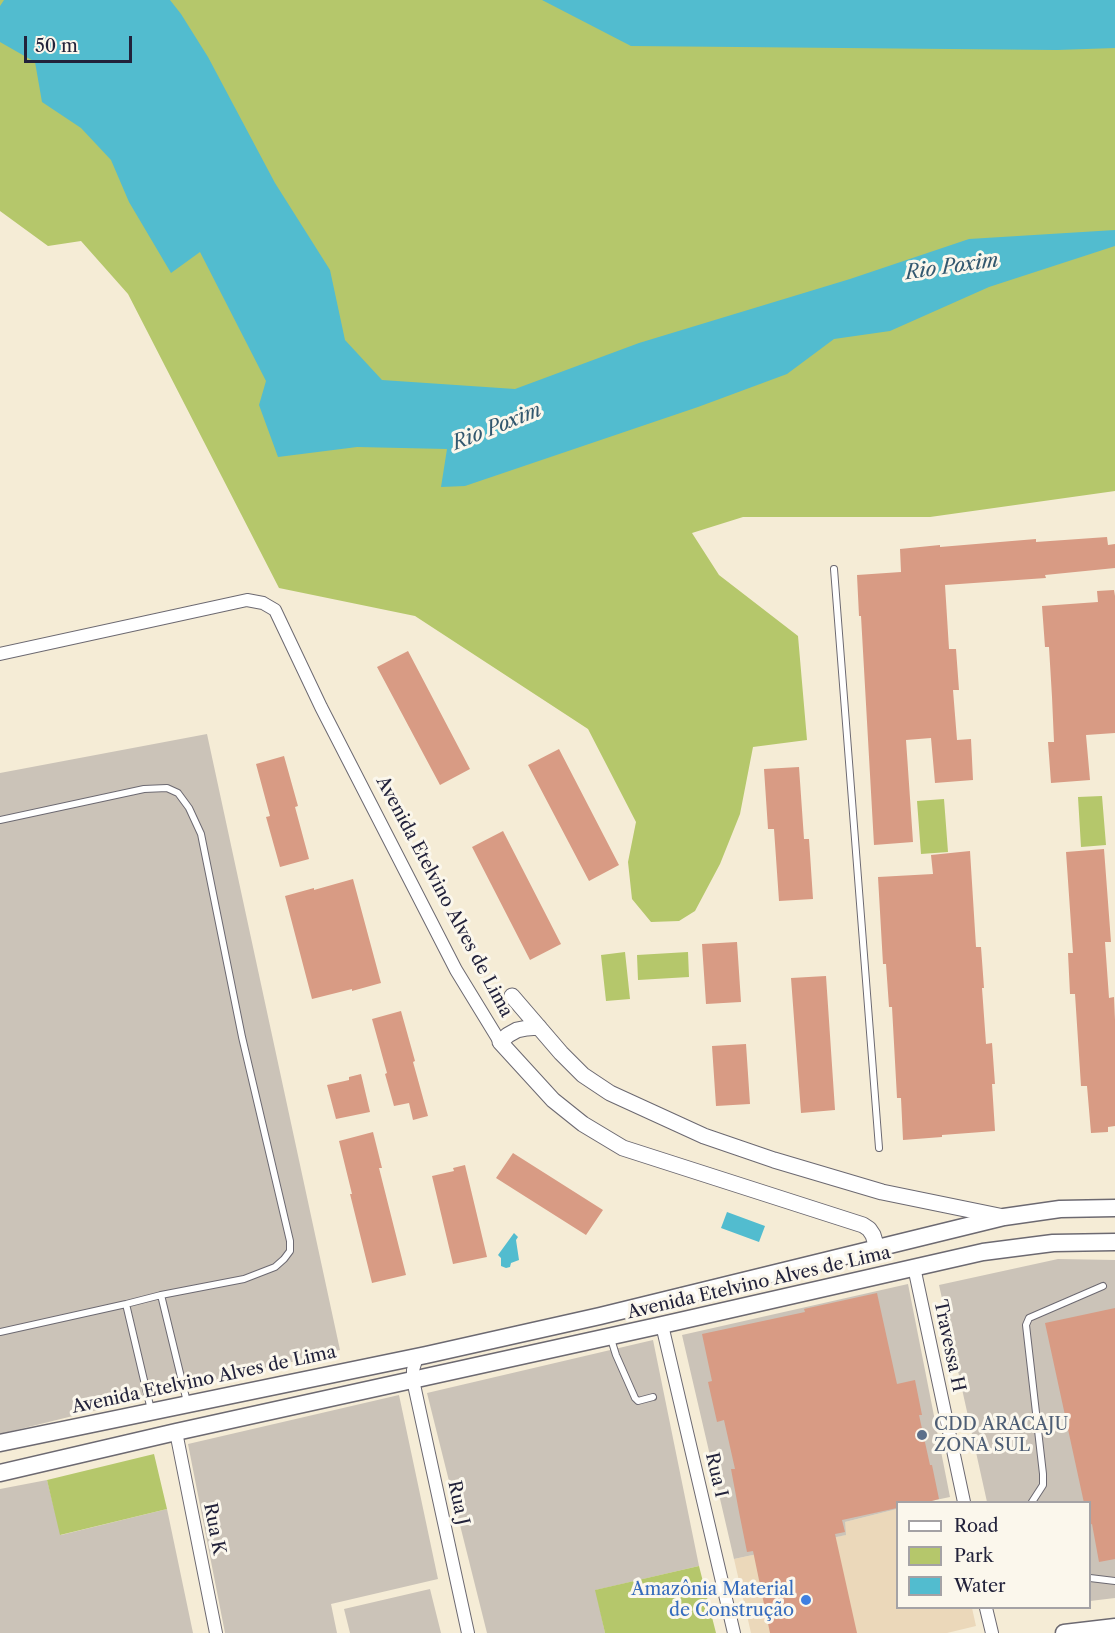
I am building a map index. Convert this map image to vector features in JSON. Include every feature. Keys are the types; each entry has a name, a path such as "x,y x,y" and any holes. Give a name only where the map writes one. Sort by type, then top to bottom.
{"main road":[{"name":"Avenida Etelvino Alves de Lima","path":"0,1443 151,1410 417,1357 611,1313 1004,1217 1060,1209 1115,1208"},
{"name":"Avenida Etelvino Alves de Lima","path":"0,1473 176,1431 983,1252 1053,1243 1115,1242"},
{"path":"1064,1633 1115,1627"}],"street":[{"name":"Avenida Etelvino Alves de Lima","path":"0,654 247,600 263,603 274,610 321,707 456,970 500,1042 553,1100 583,1124 623,1148 863,1225 873,1234 877,1248"},
{"name":"Avenida Etelvino Alves de Lima","path":"512,996 584,1076 610,1093 704,1136 774,1160 882,1192 1004,1217"},
{"path":"500,1042 517,1030 538,1027"},
{"name":"Travessa H","path":"914,1268 964,1501"},
{"name":"Rua I","path":"662,1325 734,1633"},
{"path":"413,1380 417,1357"},
{"name":"Rua J","path":"413,1380 468,1633"},
{"name":"Rua K","path":"176,1431 216,1633"},
{"path":"986,1609 992,1633"}],"lane":[{"path":"834,569 879,1148"},
{"path":"0,820 144,789 167,788 178,793 189,808 201,834 242,1037 290,1241 290,1251 275,1267 244,1279 160,1295 0,1332"},
{"path":"1033,1501 1043,1485 1043,1474 1026,1325 1029,1318 1103,1286"},
{"path":"160,1295 188,1403"},
{"path":"126,1304 151,1410"},
{"path":"610,1336 635,1398 638,1401 653,1397"},
{"path":"1091,1578 1115,1581"}],"shaded area":[{"path":"207,734 340,1350 0,1434 0,773"},
{"path":"1058,1259 1115,1260 1115,1598 1091,1601 1091,1501 987,1501 939,1285"},
{"path":"908,1284 950,1497 931,1501 896,1501 896,1509 845,1522 846,1535 734,1559 682,1335"},
{"path":"653,1340 699,1566 596,1590 605,1633 487,1633 427,1393"},
{"path":"399,1395 438,1579 331,1604 337,1633 225,1633 188,1444"},
{"path":"47,1480 61,1535 167,1509 193,1633 0,1633 0,1489"},
{"path":"896,1509 896,1609 972,1609 976,1626 947,1633 751,1633 734,1559 845,1535 845,1522"},
{"path":"430,1589 441,1633 350,1633 344,1609"}],"green space":[{"path":"0,0 1115,0 1115,491 930,517 743,517 692,533 719,575 798,636 807,740 753,747 740,814 720,864 695,911 679,921 651,922 632,899 628,862 636,822 588,729 415,616 279,588 128,294 81,241 48,246 0,211"},
{"path":"1102,796 1106,845 1081,847 1078,797"},
{"path":"944,799 948,852 921,854 917,801"},
{"path":"625,952 630,999 606,1001 601,955"},
{"path":"688,952 689,977 638,980 637,955"},
{"path":"154,1454 167,1509 60,1535 47,1480"},
{"path":"699,1566 716,1633 605,1633 595,1590"}],"water":[{"name":"Rio Poxim","path":"4,0 170,0 208,57 275,183 330,270 345,340 382,380 515,389 639,343 850,279 969,239 1115,230 1115,246 989,287 890,331 834,339 787,374 698,407 465,486 441,487 447,449 357,447 278,457 259,405 266,381 200,252 171,273 129,202 111,160 81,128 42,102 35,62 0,42 0,6"},
{"path":"542,0 1115,0 1115,48 1057,50 631,46"},
{"path":"727,1212 765,1226 759,1242 721,1228"},
{"path":"514,1233 518,1237 516,1240 519,1260 506,1268 501,1266 501,1258 498,1255"}],"building":[{"path":"1107,537 1108,545 1115,544 1115,568 1045,575 1046,578 945,585 949,649 956,649 959,690 953,690 957,740 971,739 973,780 935,783 931,738 906,740 913,842 874,845 857,575 901,572 900,549 1036,539 1036,542"},
{"path":"1114,590 1115,733 1086,735 1090,780 1051,783 1048,742 1054,742 1052,697 1049,647 1045,647 1042,606 1098,602 1097,591"},
{"path":"408,651 470,769 440,785 377,667"},
{"path":"559,749 619,865 589,881 528,765"},
{"path":"284,756 298,806 295,807 309,859 280,867 266,817 270,816 256,764"},
{"path":"799,767 804,839 809,839 813,899 779,901 774,829 768,829 764,769"},
{"path":"503,831 561,944 530,960 472,847"},
{"path":"1104,849 1111,942 1105,942 1109,998 1114,997 1115,1020 1115,1126 1108,1127 1108,1132 1091,1133 1087,1086 1081,1086 1075,994 1070,994 1068,953 1073,953 1066,852"},
{"path":"970,851 976,947 981,947 986,1044 992,1043 995,1131 903,1140 901,1098 897,1098 892,1007 889,1007 886,964 883,964 878,877 933,874 931,855"},
{"path":"353,879 381,983 312,999 285,896"},
{"path":"737,942 741,1002 706,1004 702,944"},
{"path":"826,976 835,1110 801,1113 791,978"},
{"path":"401,1011 428,1116 413,1120 409,1103 394,1106 372,1019"},
{"path":"746,1044 750,1104 716,1106 712,1046"},
{"path":"361,1074 370,1112 336,1119 327,1085 349,1080 349,1077"},
{"path":"373,1132 382,1168 379,1168 406,1275 372,1283 339,1141"},
{"path":"513,1153 603,1210 586,1235 496,1178"},
{"path":"465,1165 487,1257 453,1264 432,1176 454,1171 453,1168"},
{"path":"877,1293 897,1384 915,1380 922,1415 919,1415 939,1499 896,1501 896,1508 842,1520 845,1532 835,1534 857,1633 770,1633 753,1551 747,1552 731,1469 735,1469 724,1420 717,1422 708,1382 712,1381 702,1334 805,1312 804,1309"},
{"path":"1115,1308 1115,1559 1099,1562 1091,1524 1091,1501 1084,1501 1045,1323"}],"place":[{"name":"CDD ARACAJU ZONA SUL","path":"922,1435"},
{"name":"Amazônia Material de Construção","path":"806,1600"}]}
